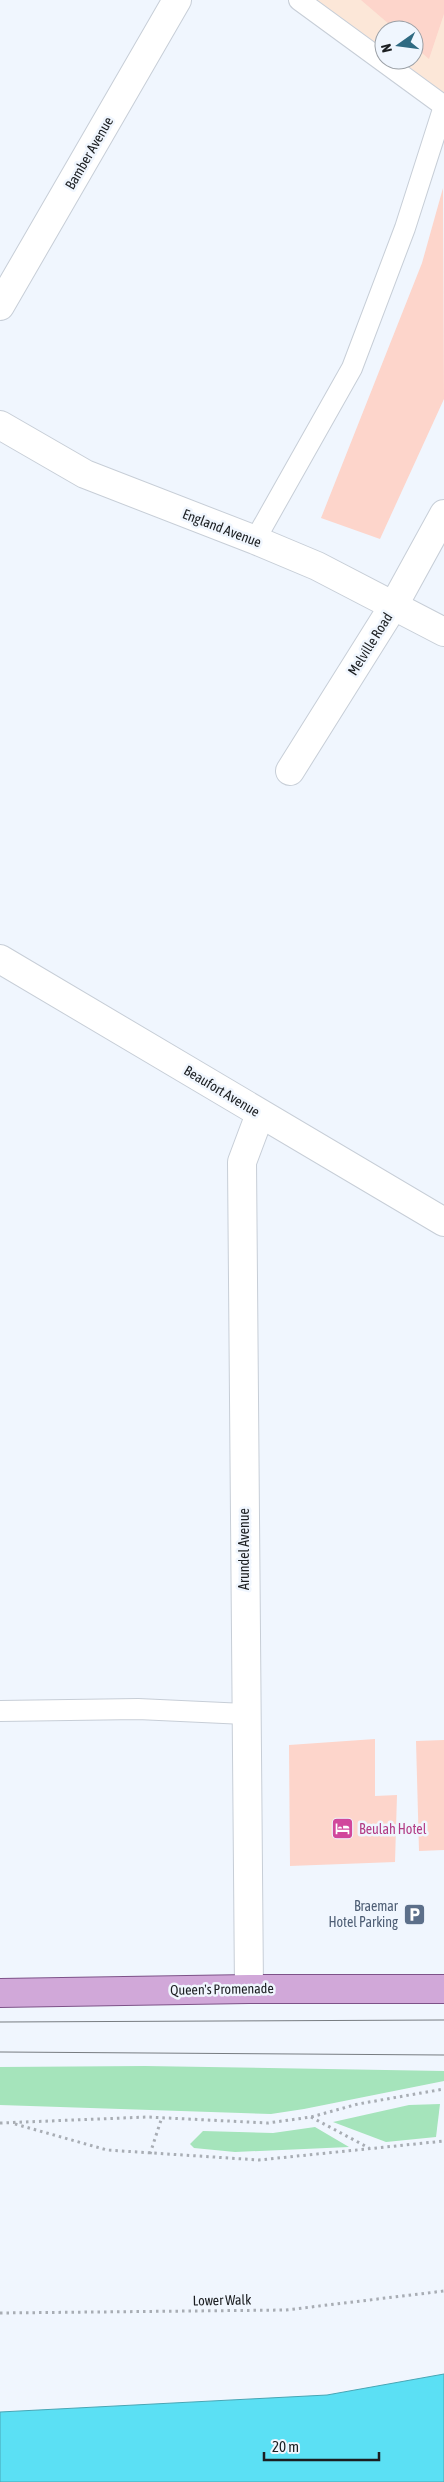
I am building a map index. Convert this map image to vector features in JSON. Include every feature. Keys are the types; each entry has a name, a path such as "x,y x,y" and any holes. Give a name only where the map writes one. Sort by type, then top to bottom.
{"main road":[{"name":"Queen's Promenade","path":"0,1993 249,1988 444,1989"}],"street":[{"name":"Bamber Avenue","path":"0,306 177,0"},
{"name":"England Avenue","path":"0,425 85,474 317,566 444,632"},
{"name":"Melville Road","path":"290,771 394,606 444,514"},
{"name":"Beaufort Avenue","path":"0,959 444,1222"},
{"name":"Arundel Avenue","path":"249,1988 242,1162 260,1114"}],"lane":[{"path":"255,540 352,368 405,228 444,106 299,0"},
{"path":"0,1711 138,1709 246,1714"}],"path":[{"path":"0,2123 162,2117 268,2123 311,2117 358,2104 444,2089"},
{"path":"150,2154 162,2117"},
{"path":"311,2117 370,2148"},
{"path":"12,2123 107,2150 259,2160 444,2141"},
{"name":"Lower Walk","path":"0,2313 286,2310 444,2291"}],"shaded area":[{"path":"308,0 444,0 444,101 402,70 424,70 424,20 374,20 374,49"}],"green space":[{"path":"145,2066 444,2071 444,2081 271,2114 0,2105 0,2067"},
{"path":"440,2104 436,2137 386,2142 333,2122 409,2105"},
{"path":"315,2127 349,2147 235,2152 194,2148 190,2144 203,2131 273,2133"}],"water":[{"path":"444,2374 444,2482 0,2482 0,2412 327,2395"}],"building":[{"path":"361,0 444,0 444,14 429,59 424,55 424,20 384,20"},
{"path":"443,188 444,399 380,539 321,518 422,263"},
{"name":"Beulah Hotel","path":"375,1739 375,1796 397,1795 395,1862 290,1866 289,1745"},
{"path":"444,1740 444,1850 419,1851 416,1741"}],"tram line":[{"path":"0,2022 444,2020"},
{"path":"0,2052 444,2055"}],"place":[{"name":"Beulah Hotel","path":"343,1829"},
{"name":"Braemar Hotel Parking","path":"414,1914"}]}
